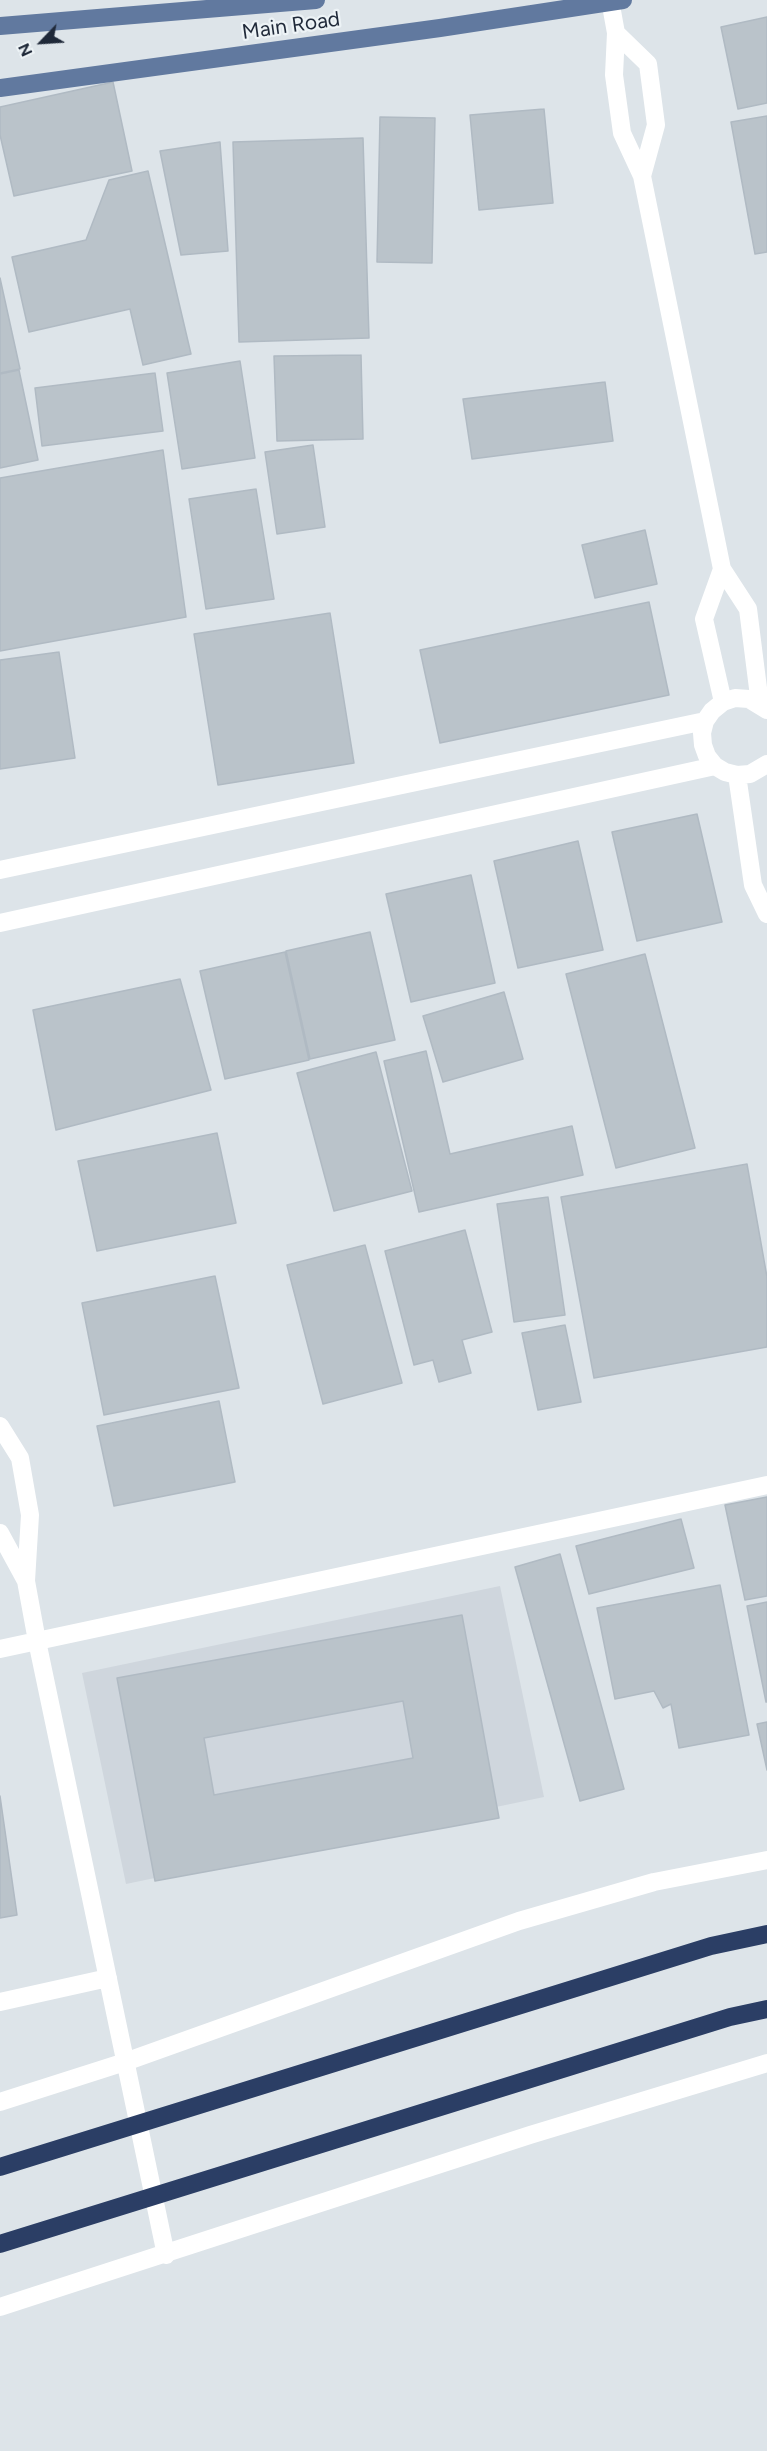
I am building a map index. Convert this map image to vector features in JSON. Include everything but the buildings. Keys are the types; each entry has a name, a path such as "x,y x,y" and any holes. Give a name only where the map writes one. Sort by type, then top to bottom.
{"highway":[{"path":"0,2167 711,1946 767,1934"},
{"path":"0,2244 730,2017 767,2009"}],"main road":[{"name":"Main Road","path":"0,26 316,0"},
{"name":"Main Road","path":"0,88 405,33 614,1"}],"street":[{"path":"614,1 616,33 614,75 622,133 642,176 722,569 748,609 764,707"},
{"path":"616,33 648,64 656,125 642,176"},
{"path":"722,569 704,619 723,702"},
{"path":"764,707 749,699 735,698 723,702 705,721 703,745 707,756 715,766 737,775 761,770 767,764"},
{"path":"0,870 705,721"},
{"path":"0,923 715,766"},
{"path":"737,775 753,885 767,914"},
{"path":"0,1426 20,1458 30,1515 26,1581 166,2255"},
{"path":"0,1649 767,1485"},
{"path":"0,1533 26,1581"},
{"path":"0,2102 125,2062 519,1921 654,1882 767,1860"},
{"path":"0,2002 108,1978"},
{"path":"0,2307 530,2135 767,2063"}],"shaded area":[{"path":"500,1586 544,1797 126,1884 82,1673"}]}
